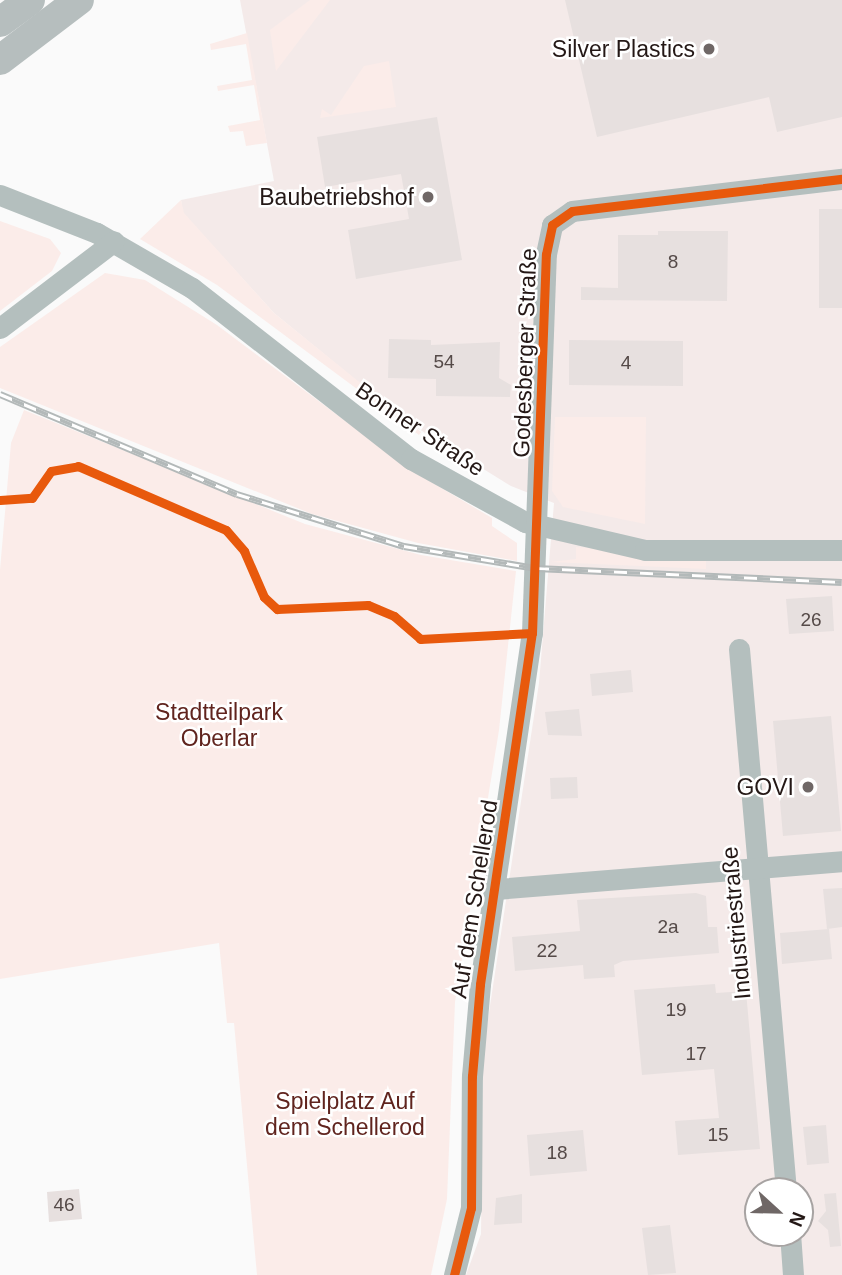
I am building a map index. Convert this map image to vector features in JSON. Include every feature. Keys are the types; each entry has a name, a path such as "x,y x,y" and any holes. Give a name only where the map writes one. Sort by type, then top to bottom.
{"highway":[{"path":"0,23 30,0"},
{"path":"0,60 79,0"}],"street":[{"name":"Godesberger Straße","path":"538,527 545,254 556,219 572,211 842,179"},
{"name":"Bonner Straße","path":"0,195 108,245 237,328 438,478 538,527 645,550 842,550"},
{"name":"Bonner Straße","path":"0,209 108,245"},
{"path":"0,328 108,245"},
{"name":"Auf dem Schellerod","path":"454,1275 469,1226 475,1028 529,661 538,527"},
{"name":"Industriestraße","path":"739,649 785,1177"},
{"path":"496,888 842,861"},
{"path":"791,1247 793,1275"}],"shaded area":[{"path":"240,0 842,0 842,1275 466,1275 481,1234 483,1052 539,683 554,503 511,486 406,421 274,313 183,213 181,200 274,181"}],"green space":[{"path":"310,0 330,0 276,71 270,30"},
{"path":"247,33 267,143 246,146 243,131 230,132 228,126 260,120 254,85 218,91 217,86 252,80 246,44 211,50 210,44"},
{"path":"389,61 396,107 320,118 322,109 331,115 364,66"},
{"path":"181,200 184,213 274,313 421,432 419,435 217,285 140,239"},
{"path":"0,221 50,239 61,253 52,271 0,311"},
{"path":"105,273 145,280 217,325 411,470 492,518 492,526 517,543 517,561 418,543 312,514 0,388 0,347"},
{"name":"Stadtteilpark Oberlar","path":"24,410 305,524 421,555 516,571 499,730 455,1002 447,1199 431,1275 257,1275 234,1023 227,1023 219,943 0,979 0,570 11,443"},
{"path":"555,417 646,417 645,524 563,507 552,491"},
{"path":"576,547 706,557 706,569 551,562 576,559"}],"building":[{"name":"Silver Plastics","path":"565,0 842,0 842,117 777,132 769,97 597,137"},
{"name":"Baubetriebshof","path":"437,117 462,260 356,279 348,230 409,219 401,174 325,187 317,137"},
{"path":"819,209 842,209 842,308 819,308"},
{"path":"658,231 728,231 727,301 581,300 581,287 618,288 618,235 658,235"},
{"path":"389,339 431,340 431,345 500,342 499,378 511,385 510,397 436,396 436,379 388,378"},
{"path":"569,340 683,341 683,386 569,385"},
{"path":"832,596 834,631 789,634 786,599"},
{"path":"631,670 633,692 592,696 590,674"},
{"path":"579,709 582,736 548,735 545,712"},
{"name":"GOVI","path":"831,716 841,831 783,836 773,721"},
{"path":"577,777 578,798 551,799 550,778"},
{"path":"842,888 842,927 827,929 823,889"},
{"path":"696,893 706,896 708,927 717,927 719,953 623,961 614,965 615,977 584,979 583,965 515,971 512,937 580,931 577,900"},
{"path":"829,929 832,959 782,964 780,933"},
{"path":"715,984 716,993 746,991 760,1149 678,1155 675,1121 719,1118 714,1069 642,1075 634,990"},
{"path":"826,1125 829,1163 807,1165 803,1127"},
{"path":"583,1130 587,1171 530,1176 527,1135"},
{"path":"79,1189 82,1219 49,1222 47,1192"},
{"path":"836,1193 841,1246 830,1247 828,1230 818,1221 826,1211 824,1194"},
{"path":"522,1194 522,1223 494,1225 496,1198"},
{"path":"670,1225 676,1273 648,1275 642,1228"}],"railway":[{"path":"0,394 237,494 404,546 536,568 842,582"}],"cycle path":[{"path":"454,1275 471,1208 472,1076 480,984 532,633 546,254 552,225 572,211 842,179"},
{"path":"0,500 32,498 51,471 78,466 226,530 244,551 264,597 277,609 368,605 394,616 420,639 532,633"}],"place":[{"name":"Silver Plastics","path":"709,49"},
{"name":"Baubetriebshof","path":"428,197"},
{"name":"GOVI","path":"808,787"}],"park label":[{"name":"Spielplatz Auf dem Schellerod","path":"345,1114"}]}
